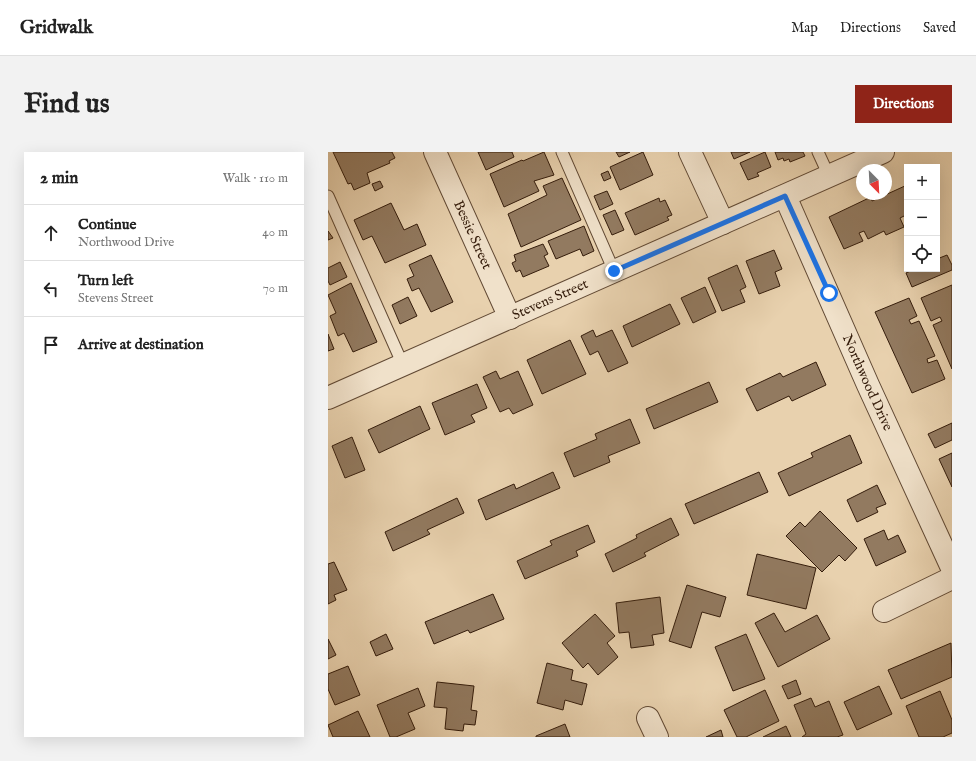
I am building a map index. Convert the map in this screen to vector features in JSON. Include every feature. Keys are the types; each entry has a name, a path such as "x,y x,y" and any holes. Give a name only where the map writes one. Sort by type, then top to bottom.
{"street":[{"name":"Bessie Street","path":"435,152 510,318"},
{"path":"690,152 723,224"},
{"name":"Stevens Street","path":"328,398 883,152"},
{"name":"Northwood Drive","path":"785,196 868,385 952,568"},
{"path":"884,611 952,578"}],"lane":[{"path":"562,152 614,271"},
{"path":"818,152 829,176"},
{"path":"328,196 403,365"}],"building":[{"path":"333,152 392,152 395,158 389,161 390,163 367,173 370,183 354,190 351,183 348,184"},
{"path":"478,152 512,152 514,157 486,170"},
{"path":"544,152 554,175 534,181 539,191 504,207 490,174"},
{"path":"616,152 630,152 619,157"},
{"path":"643,152 653,175 620,190 610,167"},
{"path":"731,152 750,152 734,159"},
{"path":"765,152 771,167 757,173 759,176 748,180 740,163"},
{"path":"775,152 803,152 805,156 790,162 789,159 784,161 783,158 778,160"},
{"path":"608,171 611,178 604,181 601,174"},
{"path":"562,178 581,220 521,247 508,214 547,195 543,186"},
{"path":"380,181 383,187 375,191 372,184"},
{"path":"904,186 904,216 900,218 904,227 886,235 884,231 868,239 864,231 859,233 863,241 844,249 829,217 865,200 892,200 892,192"},
{"path":"607,191 613,204 600,210 594,196"},
{"path":"659,198 660,202 665,200 672,215 667,217 669,220 635,235 625,213"},
{"path":"391,203 404,230 417,224 426,245 385,263 372,236 363,240 354,220"},
{"path":"615,210 624,230 612,235 603,215"},
{"path":"584,226 594,251 583,256 580,249 556,259 548,241"},
{"path":"328,231 333,238 328,240"},
{"path":"543,244 548,254 544,256 549,266 523,277 520,270 516,272 512,263 516,261 514,255"},
{"path":"774,250 782,269 775,272 780,286 759,294 746,261"},
{"path":"431,255 453,302 431,312 419,288 412,291 407,279 414,276 409,265"},
{"path":"947,255 952,265 952,270 912,287 906,273 940,272 940,258"},
{"path":"340,262 347,277 330,285 328,281 328,268"},
{"path":"737,265 746,287 740,290 745,302 722,311 708,278"},
{"path":"351,283 377,342 353,352 344,333 338,336 330,316 336,313 328,295"},
{"path":"952,285 952,369 933,325 942,321 940,317 931,321 921,298"},
{"path":"705,287 716,312 693,323 681,298"},
{"path":"408,297 417,316 400,324 392,305"},
{"path":"909,298 917,316 909,320 911,324 919,321 935,356 927,359 928,363 937,360 945,379 912,393 875,312"},
{"path":"670,304 680,324 632,347 623,326"},
{"path":"593,330 596,337 612,330 628,363 608,372 598,351 590,355 581,336"},
{"path":"328,334 334,349 328,351"},
{"path":"570,340 586,374 542,394 527,360"},
{"path":"816,362 826,385 792,401 789,396 757,411 746,389 780,373 783,377"},
{"path":"496,371 500,379 518,371 533,405 513,414 509,408 500,412 483,377"},
{"path":"709,382 718,402 654,429 646,409"},
{"path":"477,384 487,408 471,415 475,422 445,435 432,403"},
{"path":"420,406 430,429 379,453 368,430"},
{"path":"630,419 640,443 608,456 610,462 574,477 564,453 597,439 595,434"},
{"path":"952,423 952,440 935,448 928,434"},
{"path":"850,435 862,463 789,496 778,473 813,457 811,453"},
{"path":"352,437 365,470 345,478 332,446"},
{"path":"952,453 952,487 939,459"},
{"path":"553,472 560,488 486,520 478,500 514,484 516,489"},
{"path":"759,472 768,492 694,524 685,504"},
{"path":"877,485 886,504 876,508 878,512 857,522 847,500"},
{"path":"457,498 464,513 427,530 430,534 393,551 385,532"},
{"path":"820,511 857,548 845,561 839,555 822,572 786,536 800,522 805,527"},
{"path":"671,518 679,535 644,553 646,556 613,572 605,554 637,538 636,535"},
{"path":"588,525 595,542 576,551 578,556 525,579 517,561 552,545 550,541"},
{"path":"884,530 888,540 898,535 906,552 876,566 864,539"},
{"path":"757,554 816,568 806,609 747,595"},
{"path":"334,562 347,590 334,595 336,600 328,604 328,564"},
{"path":"687,585 726,597 720,617 702,612 691,648 669,641"},
{"path":"493,594 504,619 470,633 468,630 434,644 425,622"},
{"path":"660,597 664,633 652,635 654,645 631,648 629,632 619,633 616,603"},
{"path":"774,613 785,632 817,615 830,639 778,667 755,623"},
{"path":"595,614 615,636 607,643 618,657 598,675 588,663 583,668 562,643"},
{"path":"386,634 393,649 376,656 370,642"},
{"path":"746,634 765,679 733,691 715,647"},
{"path":"328,639 336,655 328,659"},
{"path":"951,643 952,677 901,699 888,670"},
{"path":"547,663 573,670 571,680 587,684 582,705 565,700 563,710 537,703"},
{"path":"348,666 360,695 335,705 328,689 328,674"},
{"path":"796,680 801,694 788,699 782,686"},
{"path":"437,682 474,686 471,710 477,711 475,725 464,724 463,731 445,729 447,708 434,707"},
{"path":"879,686 892,714 857,730 844,702"},
{"path":"418,688 425,706 408,713 415,729 396,737 390,737 377,705"},
{"path":"765,690 779,721 746,737 737,737 724,710"},
{"path":"940,691 952,720 952,733 943,737 919,737 906,706"},
{"path":"811,698 815,707 829,701 843,735 837,737 802,737 806,734 794,705"},
{"path":"358,711 370,737 333,737 328,725"},
{"path":"565,724 570,737 536,737 536,736"},
{"path":"786,726 791,737 763,737"},
{"path":"721,730 723,737 706,737"}],"route":[{"path":"614,271 785,196 829,293"}]}
